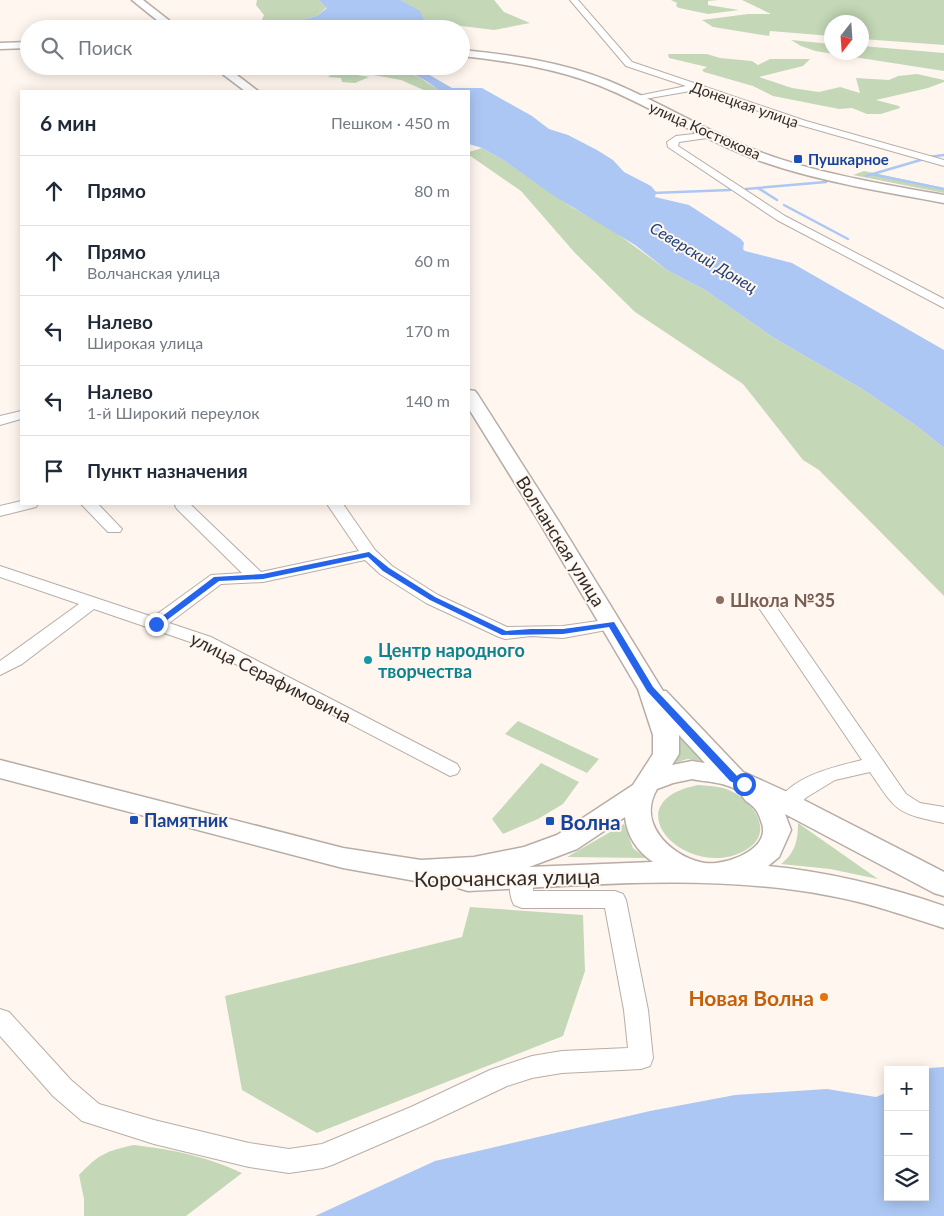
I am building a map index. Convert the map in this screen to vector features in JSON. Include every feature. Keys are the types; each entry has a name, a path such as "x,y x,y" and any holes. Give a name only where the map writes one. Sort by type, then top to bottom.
{"main road":[{"path":"137,0 157,20"},
{"path":"0,46 20,45"},
{"name":"улица Костюкова","path":"470,54 526,61 566,70 600,82 759,156 886,188 944,199"},
{"path":"230,75 251,90"},
{"name":"Волчанская улица","path":"470,398 612,624 650,689"},
{"path":"650,689 738,781 769,805 777,830"},
{"path":"650,689 666,735 666,754 646,787 638,816 642,834 651,848 705,873 821,883 902,901 944,917"},
{"name":"Корочанская улица","path":"0,769 343,858 421,871 474,867 527,857 567,842 646,787"},
{"path":"646,787 667,775 692,770 738,781 787,803 944,885"},
{"name":"Корочанская улица","path":"0,782 343,870 418,882 705,873"},
{"path":"705,873 751,864 770,850 787,803"}],"street":[{"name":"Донецкая улица","path":"574,0 629,64 803,123 944,162"},
{"path":"636,99 695,87"},
{"path":"711,135 676,139 672,142 673,146 781,218 944,304"},
{"path":"0,421 20,415"},
{"path":"0,512 26,505"},
{"path":"90,505 114,529"},
{"path":"336,505 369,554 386,570 432,599 504,633 531,631 563,632 612,624"},
{"path":"183,506 256,577"},
{"path":"156,624 217,579 256,577 369,554"},
{"name":"улица Серафимовича","path":"0,571 205,640 450,769"},
{"path":"0,670 92,602"},
{"path":"764,602 899,799 914,809 944,814"},
{"path":"787,803 800,792 829,775 874,764"},
{"path":"0,1019 62,1088 91,1114 239,1153 289,1161 323,1156 420,1115 499,1078 532,1067 562,1062 641,1058 636,1010 615,900 522,899 521,878"}],"green space":[{"path":"257,0 319,0 327,7 317,16 305,20 262,20 264,15 256,5"},
{"path":"401,0 494,0 504,12 530,23 494,30 470,27 470,20 419,20 409,5"},
{"path":"671,0 718,0 708,1 708,5 739,10 708,14 679,8 676,6 677,3"},
{"path":"742,0 944,0 944,45 869,40 869,15 824,15 824,35 770,31 769,36 713,27 702,20 748,14 771,14"},
{"path":"791,40 824,43 824,52 815,51"},
{"path":"869,47 944,53 944,71 869,59"},
{"path":"668,54 707,54 720,58 752,61 758,65 770,59 810,59 803,66 759,77 792,88 819,92 840,87 860,93 856,78 889,80 898,76 917,74 944,80 944,82 928,88 876,100 899,106 900,108 881,114 867,114 852,108 839,109 773,96 753,86 702,70 707,67 669,58"},
{"path":"357,75 369,77 355,83 342,82 341,78 327,77"},
{"path":"374,75 414,75 438,90 424,90 401,80"},
{"path":"482,148 505,161 573,208 608,227 667,270 705,290 774,338 862,389 918,427 944,448 944,596 819,470 803,460 743,384 635,312 575,253 521,191 470,156 470,152"},
{"path":"864,171 944,188 944,193 853,175"},
{"path":"518,721 599,759 587,773 505,734"},
{"path":"677,731 710,762 687,759 673,764 678,749"},
{"path":"541,763 579,782 563,804 538,819 503,834 492,819"},
{"path":"698,785 727,789 748,803 758,819 760,828 759,836 754,844 744,851 722,858 700,856 681,848 666,836 659,822 660,807 673,794"},
{"path":"798,823 878,879 830,869 781,864 793,851"},
{"path":"624,824 633,848 646,858 567,857"},
{"path":"470,907 583,915 585,971 563,1036 317,1133 242,1090 225,996 462,937"},
{"path":"134,1145 190,1154 242,1173 186,1216 84,1216 84,1199 79,1175 92,1162 104,1154"}],"water":[{"path":"319,0 401,0 420,11 424,20 304,20 317,16 327,8"},
{"name":"Северский Донец","path":"414,75 430,75 452,88 482,88 532,116 549,129 568,135 613,160 624,172 651,186 656,192 655,197 689,205 741,239 744,243 743,249 745,251 792,263 944,350 944,448 918,427 862,389 774,338 705,290 667,270 635,245 554,196 505,161 482,148 470,144 470,90 438,90"},
{"path":"944,1067 944,1216 315,1216 435,1161 650,1111 735,1095 827,1089 876,1097 884,1094 884,1201 929,1201 930,1068"}],"waterway":[{"path":"929,157 944,155"},
{"path":"872,174 924,159"},
{"path":"866,176 872,174"},
{"path":"872,174 944,189"},
{"path":"746,189 826,182"},
{"path":"758,188 777,200"},
{"path":"653,193 730,190"},
{"path":"784,205 848,239"}],"place":[{"name":"Пушкарное","path":"798,159"},
{"name":"Школа №35","path":"720,600"},
{"name":"Центр народного творчества","path":"368,660"},
{"name":"Памятник","path":"134,820"},
{"name":"Волна","path":"550,821"},
{"name":"Новая Волна","path":"824,997"}],"route":[{"path":"156,624 217,579 263,576 369,554 386,570 432,599 504,633 531,631 563,632 612,624 650,689 734,778 744,784"}]}
